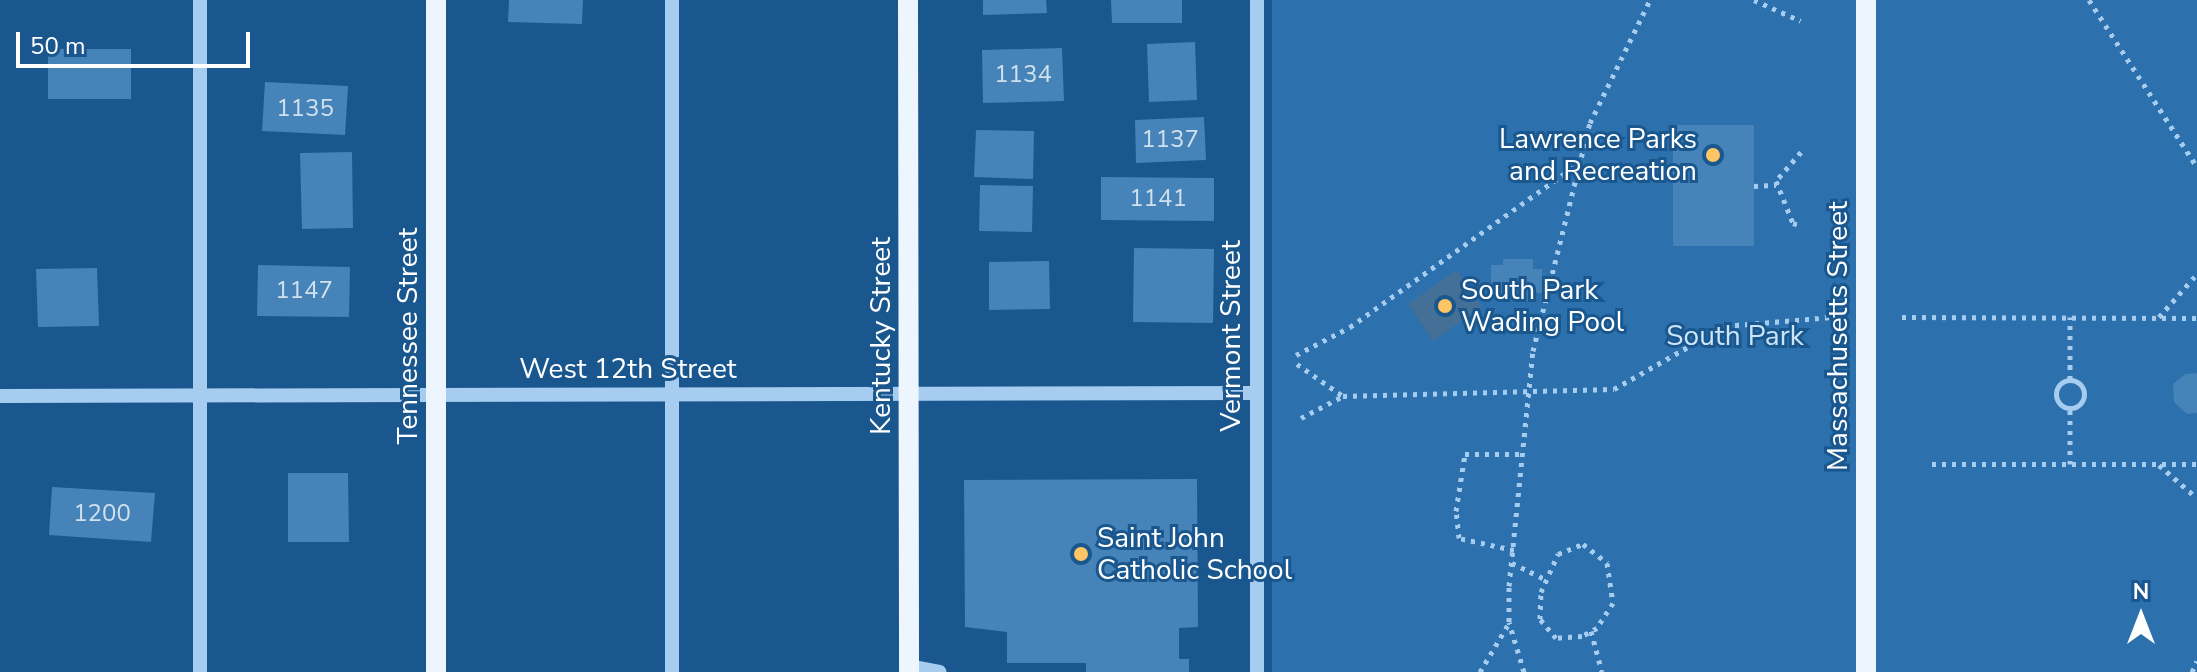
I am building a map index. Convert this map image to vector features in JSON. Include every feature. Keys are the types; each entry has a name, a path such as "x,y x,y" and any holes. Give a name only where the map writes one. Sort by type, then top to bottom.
{"main road":[{"name":"Tennessee Street","path":"436,0 436,672"},
{"name":"Kentucky Street","path":"908,0 909,669"},
{"name":"Massachusetts Street","path":"1866,0 1866,672"}],"street":[{"path":"200,0 200,672"},
{"path":"672,0 672,672"},
{"name":"Vermont Street","path":"1257,0 1257,672"},
{"name":"West 12th Street","path":"0,396 1257,393"},
{"path":"909,669 939,672"}],"path":[{"path":"1524,672 1509,622 1520,454 1530,395 1533,351 1577,164 1590,123 1650,0"},
{"path":"1754,0 1801,21"},
{"path":"2089,0 2197,167"},
{"path":"1776,185 1801,152"},
{"path":"1296,355 1350,327 1577,164"},
{"path":"1754,186 1776,185"},
{"path":"1776,185 1793,223 1801,226"},
{"path":"2158,318 2197,274"},
{"path":"1301,418 1343,396 1530,395 1614,389 1725,326 1832,317"},
{"path":"1902,317 2197,318"},
{"path":"2070,317 2070,379 2084,391 2080,404 2070,408 2058,402 2055,393 2061,382 2070,379"},
{"path":"1297,364 1343,396"},
{"path":"2070,408 2070,464"},
{"path":"1514,550 1459,538 1456,511 1465,454 1520,454"},
{"path":"1932,464 2197,464"},
{"path":"2158,464 2197,498"},
{"path":"1583,544 1603,556 1612,573 1613,603 1591,631 1569,639 1545,630 1538,605 1545,579 1558,554 1571,546 1583,544"},
{"path":"1512,563 1545,579"},
{"path":"1480,672 1509,622"},
{"path":"1591,631 1602,672"},
{"path":"2192,672 2197,661"}],"green space":[{"name":"South Park","path":"1272,0 2197,0 2197,672 1272,672"}],"shaded area":[{"name":"South Park Wading Pool","path":"1457,270 1482,307 1433,341 1408,304"}],"building":[{"path":"509,0 583,0 582,24 508,22"},
{"path":"983,0 1046,0 1047,13 983,15"},
{"path":"1111,0 1182,0 1182,23 1112,23"},
{"path":"1195,42 1197,100 1149,102 1147,44"},
{"path":"1062,48 1064,101 983,103 982,50"},
{"path":"48,49 131,49 131,99 48,99"},
{"path":"265,82 348,86 345,135 262,131"},
{"path":"1204,117 1206,160 1136,163 1135,120"},
{"name":"Lawrence Parks and Recreation","path":"1673,125 1754,125 1754,246 1673,246"},
{"path":"976,130 1034,131 1033,179 974,177"},
{"path":"352,152 353,228 302,229 300,153"},
{"path":"1101,177 1214,178 1214,221 1101,220"},
{"path":"980,185 1033,186 1032,232 979,231"},
{"path":"1134,248 1214,249 1213,323 1133,322"},
{"path":"1503,259 1533,259 1533,269 1542,269 1542,293 1532,293 1532,302 1491,297 1491,265 1503,265"},
{"path":"1049,261 1050,309 989,310 989,262"},
{"path":"258,265 350,267 349,317 257,316"},
{"path":"97,268 99,326 38,327 36,269"},
{"path":"2197,373 2197,413 2187,414 2174,402 2173,384 2185,374"},
{"path":"288,473 348,473 349,542 288,542"},
{"name":"Saint John Catholic School","path":"1197,479 1198,627 1179,628 1179,659 1189,659 1189,672 1086,672 1086,663 1007,663 1007,632 965,627 964,480"},
{"path":"52,487 155,493 151,542 49,535"}],"place":[{"name":"Lawrence Parks and Recreation","path":"1713,155"},
{"name":"South Park Wading Pool","path":"1445,306"},
{"name":"Saint John Catholic School","path":"1081,554"}]}
